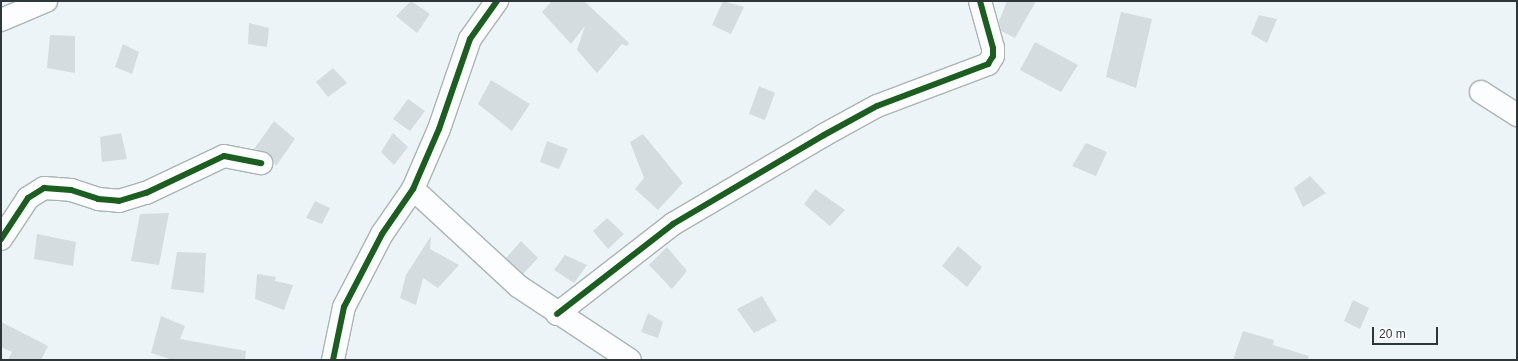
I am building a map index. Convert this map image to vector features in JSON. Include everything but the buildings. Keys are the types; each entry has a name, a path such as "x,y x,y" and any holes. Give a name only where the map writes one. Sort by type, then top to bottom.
{"street":[{"path":"1,20 46,1"},
{"path":"333,360 344,307 382,234 413,188 439,129 470,39 497,1"},
{"path":"557,314 673,224 824,135 877,106 988,64 993,56 993,48 980,1"},
{"path":"1481,92 1517,115"},
{"path":"1,239 28,198 44,188 71,190 98,199 119,201 146,193 224,156 261,163"},
{"path":"413,188 518,286 557,314 630,360"}],"cycle path":[{"path":"333,360 344,307 382,234 413,189 439,129 470,39 497,1"},
{"path":"557,314 673,224 824,135 877,106 988,64 993,56 993,48 980,1"},
{"path":"1,239 28,198 44,188 71,190 98,199 119,201 146,193 224,156 261,163"}]}
